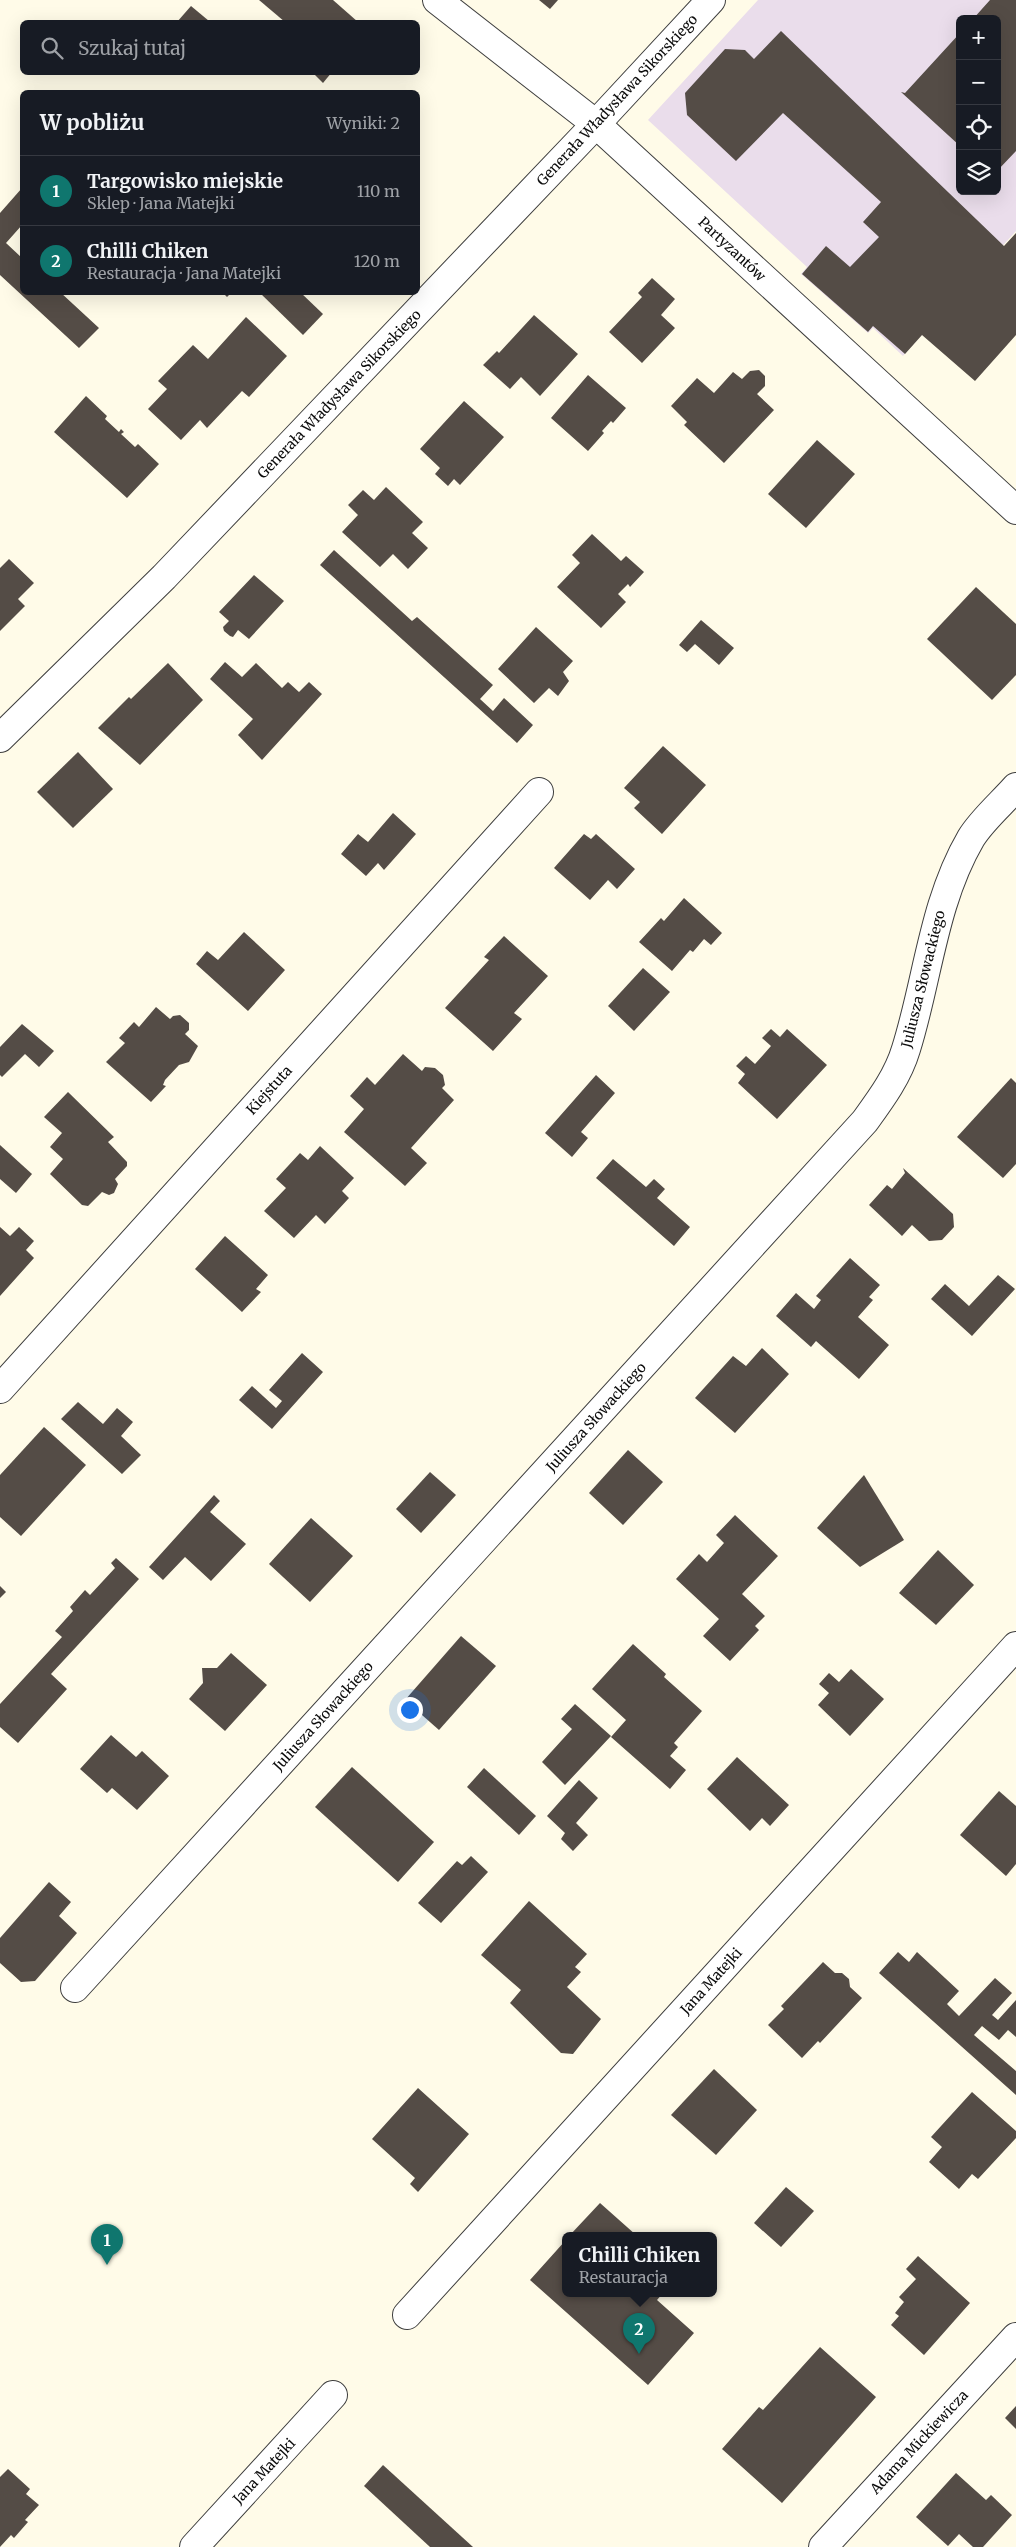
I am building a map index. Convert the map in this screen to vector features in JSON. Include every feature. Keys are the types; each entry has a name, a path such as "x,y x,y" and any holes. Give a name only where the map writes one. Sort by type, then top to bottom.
{"street":[{"name":"Partyzantów","path":"437,0 596,124 1016,510"},
{"name":"Generała Władysława Sikorskiego","path":"0,738 164,578 596,124 711,0"},
{"name":"Juliusza Słowackiego","path":"75,1988 865,1121 888,1088 906,1050 943,902 956,867 972,837 1016,787"},
{"name":"Kiejstuta","path":"0,1389 539,792"},
{"name":"Jana Matejki","path":"407,2315 1016,1646"},
{"name":"Adama Mickiewicza","path":"823,2547 1016,2337"},
{"name":"Jana Matejki","path":"194,2547 333,2395"}],"shaded area":[{"path":"758,0 1016,0 1016,231 903,356 873,328 868,333 801,274 807,267 648,120"}],"building":[{"path":"259,0 333,0 356,20 283,20"},
{"path":"539,0 558,0 550,9"},
{"path":"990,0 1016,0 1016,151 1001,167 1001,15 977,15"},
{"path":"191,6 208,20 179,20"},
{"path":"781,31 1004,246 1016,233 1016,335 975,381 922,335 905,354 873,326 868,332 802,274 826,246 850,267 879,237 863,222 881,202 783,113 736,161 687,115 685,93 725,49 745,50 754,59"},
{"path":"956,37 956,142 901,92 905,93"},
{"path":"315,75 330,75 323,83"},
{"path":"20,190 20,227 6,243 20,256 20,293 0,275 0,213"},
{"path":"652,278 675,299 661,315 675,328 642,363 609,332 642,297 638,293"},
{"path":"22,295 63,295 99,328 79,348"},
{"path":"262,295 303,295 323,314 303,335"},
{"path":"534,315 578,354 540,396 521,377 510,389 483,365 497,351 499,353"},
{"path":"246,317 287,356 249,397 242,391 207,428 200,420 181,440 148,409 167,389 158,381 193,345 208,359"},
{"path":"759,370 765,376 765,386 757,394 774,410 724,463 684,425 687,422 671,406 697,378 714,393 733,372 742,379 750,371"},
{"path":"588,375 626,408 613,423 611,421 602,431 604,433 588,451 551,418"},
{"path":"86,396 107,416 105,419 119,432 121,429 124,432 121,434 135,447 138,444 159,464 127,498 54,432"},
{"path":"464,401 504,437 460,485 454,479 448,486 435,474 440,468 420,449"},
{"path":"817,440 855,474 806,528 768,494"},
{"path":"386,487 423,522 412,533 428,548 408,569 393,554 380,567 342,532 358,515 348,505 363,490 374,500"},
{"path":"592,534 621,561 626,556 644,572 630,587 628,584 618,594 626,602 601,628 557,587 580,563 572,555"},
{"path":"334,550 412,621 417,617 493,685 480,699 493,711 504,698 533,725 517,743 320,565"},
{"path":"9,559 34,583 18,599 25,606 0,631 0,568"},
{"path":"254,575 284,601 249,639 238,630 233,637 230,636 224,631 223,627 229,621 219,612"},
{"path":"976,587 1016,624 1016,675 992,700 927,639"},
{"path":"701,620 734,648 719,665 695,644 687,652 679,645"},
{"path":"536,627 573,661 563,672 569,681 558,696 549,688 534,703 498,669"},
{"path":"225,662 242,677 256,663 282,688 288,682 299,692 309,682 322,694 262,760 238,735 253,719 210,679"},
{"path":"168,663 203,700 140,765 98,728 129,697 131,699"},
{"path":"663,746 706,785 662,834 634,808 640,802 624,788"},
{"path":"78,752 113,789 73,828 37,792"},
{"path":"393,813 416,834 384,870 378,863 366,876 341,854 358,834 368,842"},
{"path":"584,834 591,839 596,834 635,869 617,889 608,880 590,900 554,868"},
{"path":"684,898 722,933 711,945 704,939 693,952 690,950 672,971 639,942 661,918 664,921"},
{"path":"244,932 285,970 248,1011 196,964 207,951 218,960"},
{"path":"504,936 548,976 514,1013 522,1019 493,1051 445,1008 489,960 484,957"},
{"path":"643,968 670,992 634,1031 608,1006"},
{"path":"156,1007 170,1019 173,1016 180,1015 189,1023 189,1030 185,1034 198,1046 189,1062 179,1065 165,1080 163,1085 166,1086 151,1102 106,1062 125,1043 119,1038 134,1022 139,1027"},
{"path":"22,1024 54,1051 39,1067 25,1054 2,1077 0,1075 0,1047"},
{"path":"771,1029 780,1037 787,1029 827,1065 777,1119 738,1083 745,1074 736,1066 746,1056 755,1064 771,1046 762,1038"},
{"path":"403,1054 422,1071 425,1067 435,1068 443,1075 445,1085 442,1088 454,1100 411,1148 427,1163 405,1186 344,1132 364,1109 350,1096 367,1077 375,1085"},
{"path":"596,1075 615,1093 581,1132 588,1138 572,1157 545,1133"},
{"path":"1011,1078 1016,1083 1016,1164 1003,1178 957,1137"},
{"path":"68,1092 114,1137 108,1142 127,1162 127,1166 115,1179 118,1184 114,1193 109,1195 102,1192 88,1206 82,1205 50,1174 63,1159 50,1147 62,1133 44,1117"},
{"path":"0,1145 32,1174 16,1193 0,1179"},
{"path":"320,1146 354,1178 342,1191 349,1198 325,1224 316,1215 294,1238 264,1211 286,1188 276,1179 300,1153 308,1160"},
{"path":"613,1159 646,1187 654,1179 665,1189 657,1198 690,1227 674,1246 596,1178"},
{"path":"903,1168 953,1214 954,1227 942,1240 929,1241 912,1225 902,1236 869,1205 887,1185 892,1189 905,1173"},
{"path":"0,1227 10,1236 19,1227 34,1241 26,1250 34,1258 0,1296"},
{"path":"225,1236 268,1275 256,1289 261,1292 242,1312 195,1269"},
{"path":"850,1258 880,1285 869,1297 873,1300 858,1317 889,1345 859,1379 816,1341 811,1347 776,1316 796,1293 814,1309 821,1300 816,1296"},
{"path":"998,1275 1015,1289 972,1336 931,1299 945,1284 969,1306"},
{"path":"762,1348 789,1374 735,1433 695,1398 733,1356 746,1366"},
{"path":"302,1353 323,1372 272,1429 239,1400 252,1386 276,1408 282,1401 269,1390"},
{"path":"78,1402 103,1424 117,1408 133,1422 121,1436 141,1455 122,1474 61,1419"},
{"path":"44,1427 86,1465 21,1536 0,1517 0,1475"},
{"path":"628,1450 663,1482 623,1525 589,1493"},
{"path":"430,1472 456,1495 421,1533 396,1509"},
{"path":"864,1475 904,1540 860,1567 817,1528"},
{"path":"214,1495 220,1501 210,1512 246,1544 211,1581 185,1557 163,1580 149,1567"},
{"path":"735,1515 778,1556 742,1594 765,1616 755,1626 759,1630 730,1661 703,1636 719,1619 676,1579 699,1554 707,1562 724,1543 716,1535"},
{"path":"311,1518 353,1556 310,1602 269,1564"},
{"path":"938,1550 974,1585 936,1625 899,1593"},
{"path":"116,1558 139,1579 51,1674 67,1689 18,1743 0,1727 0,1704 62,1637 55,1631 73,1611 70,1607 85,1590 90,1595 115,1568 111,1563"},
{"path":"0,1586 6,1592 0,1598"},
{"path":"461,1636 496,1666 439,1730 405,1700"},
{"path":"633,1644 666,1674 664,1677 702,1711 674,1743 678,1747 670,1756 686,1770 670,1789 611,1737 626,1720 592,1689"},
{"path":"231,1653 267,1685 225,1731 189,1699 203,1683 202,1668 217,1668"},
{"path":"851,1669 884,1699 850,1736 818,1705 829,1693 819,1684 829,1673 839,1682"},
{"path":"575,1704 611,1736 565,1785 542,1762 572,1729 561,1719"},
{"path":"111,1735 136,1757 142,1751 169,1776 137,1810 112,1788 107,1793 80,1769"},
{"path":"737,1757 789,1805 770,1826 762,1818 750,1831 707,1789"},
{"path":"352,1767 434,1842 398,1882 315,1807"},
{"path":"484,1768 536,1816 519,1835 467,1787"},
{"path":"579,1780 598,1798 576,1823 588,1835 573,1851 561,1839 565,1833 547,1816"},
{"path":"999,1791 1016,1806 1016,1864 1006,1876 960,1835"},
{"path":"471,1856 488,1872 441,1923 418,1903 457,1861 462,1865"},
{"path":"49,1882 71,1902 59,1916 77,1933 35,1981 21,1982 0,1963 0,1938"},
{"path":"529,1901 587,1954 575,1967 581,1972 567,1987 601,2019 573,2054 561,2053 510,2003 521,1990 481,1955"},
{"path":"898,1952 909,1962 917,1952 959,1991 947,2004 959,2016 995,1978 1012,1993 992,2015 998,2020 1016,2000 1016,2037 1008,2030 999,2040 982,2026 974,2035 1016,2071 1016,2095 879,1973"},
{"path":"823,1962 835,1973 842,1973 849,1979 850,1987 862,1998 820,2043 818,2041 802,2058 768,2025 784,2009 781,2006"},
{"path":"714,2069 757,2110 716,2155 671,2115"},
{"path":"418,2088 469,2134 418,2192 410,2184 415,2178 372,2139"},
{"path":"972,2092 1016,2131 1016,2138 978,2179 972,2174 959,2189 929,2162 942,2147 931,2137"},
{"path":"786,2187 814,2211 781,2247 754,2223"},
{"path":"600,2203 633,2232 573,2232"},
{"path":"562,2244 562,2297 660,2297 657,2300 694,2333 648,2385 530,2280"},
{"path":"918,2256 970,2303 924,2355 891,2325 899,2316 895,2313 904,2302 899,2297 916,2279 906,2269"},
{"path":"820,2347 876,2397 782,2503 722,2449 759,2407 763,2410"},
{"path":"1016,2406 1016,2429 1005,2418"},
{"path":"383,2465 473,2547 430,2547 364,2486"},
{"path":"8,2469 30,2489 26,2494 39,2505 25,2520 28,2522 14,2538 11,2535 0,2547 0,2477"},
{"path":"956,2473 986,2500 991,2495 1012,2515 983,2547 973,2547 959,2534 948,2546 916,2517"}],"place":[{"name":"Targowisko miejskie","path":"107,2265"},
{"name":"Chilli Chiken","path":"639,2354"}]}
